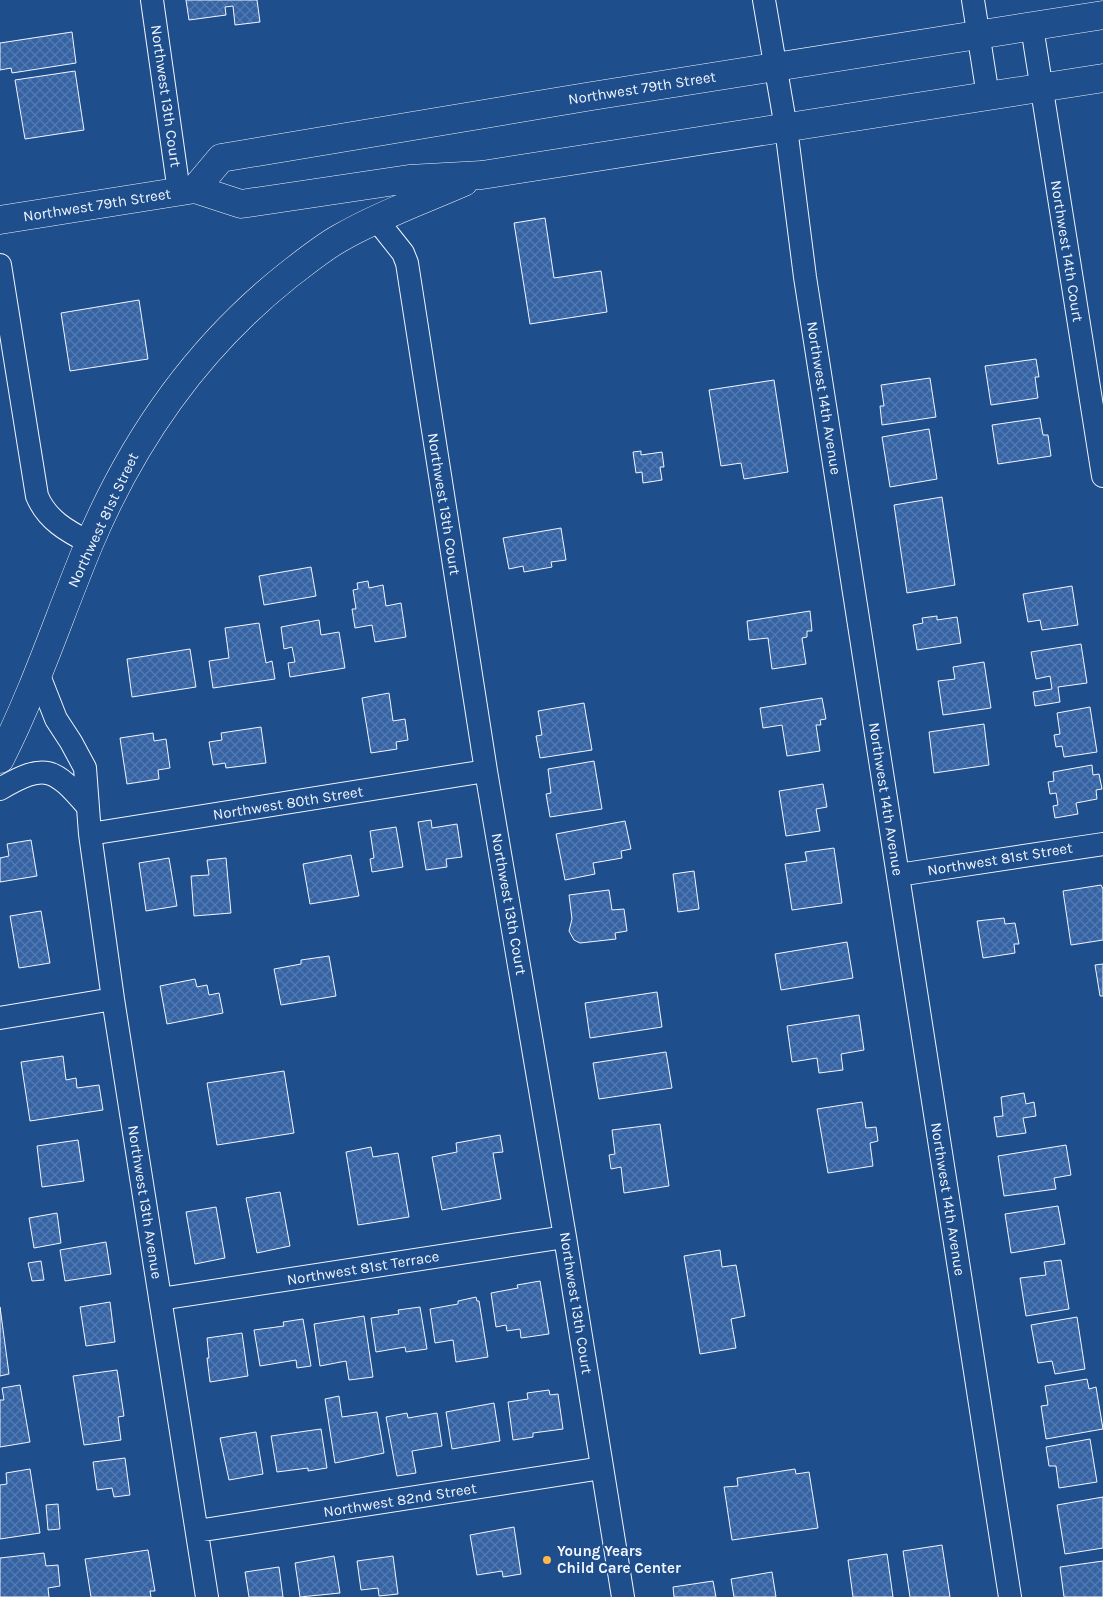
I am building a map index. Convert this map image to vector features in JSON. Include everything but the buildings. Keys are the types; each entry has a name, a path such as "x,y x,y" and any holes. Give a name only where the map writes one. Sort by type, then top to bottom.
{"main road":[{"name":"Northwest 79th Street","path":"187,190 222,158 776,66 1103,16"},
{"name":"Northwest 79th Street","path":"0,220 187,190 241,204 409,179 482,175 1103,78"},
{"name":"Northwest 81st Street","path":"0,759 38,672 90,543 125,469 145,434 182,382 250,308 296,269 339,238 376,219 482,175"}],"street":[{"name":"Northwest 13th Court","path":"152,0 187,190"},
{"name":"Northwest 14th Avenue","path":"764,0 786,128 805,277 1010,1597"},
{"path":"973,0 988,96"},
{"name":"Northwest 14th Court","path":"1032,27 1103,476"},
{"name":"Northwest 13th Court","path":"376,219 403,252 407,263 486,771 566,1237 623,1597"},
{"path":"0,265 37,496 44,509 58,524 90,543"},
{"name":"Northwest 13th Avenue","path":"38,672 56,719 85,768 90,834 113,999 207,1597"},
{"name":"Northwest 80th Street","path":"90,834 486,771"},
{"path":"0,789 22,776 45,772 65,780 88,807"},
{"name":"Northwest 81st Street","path":"898,875 1103,844"},
{"path":"0,1018 113,999"},
{"name":"Northwest 81st Terrace","path":"160,1299 566,1237"},
{"name":"Northwest 82nd Street","path":"197,1531 602,1468"}],"place":[{"name":"Young Years Child Care Center","path":"547,1560"}]}
